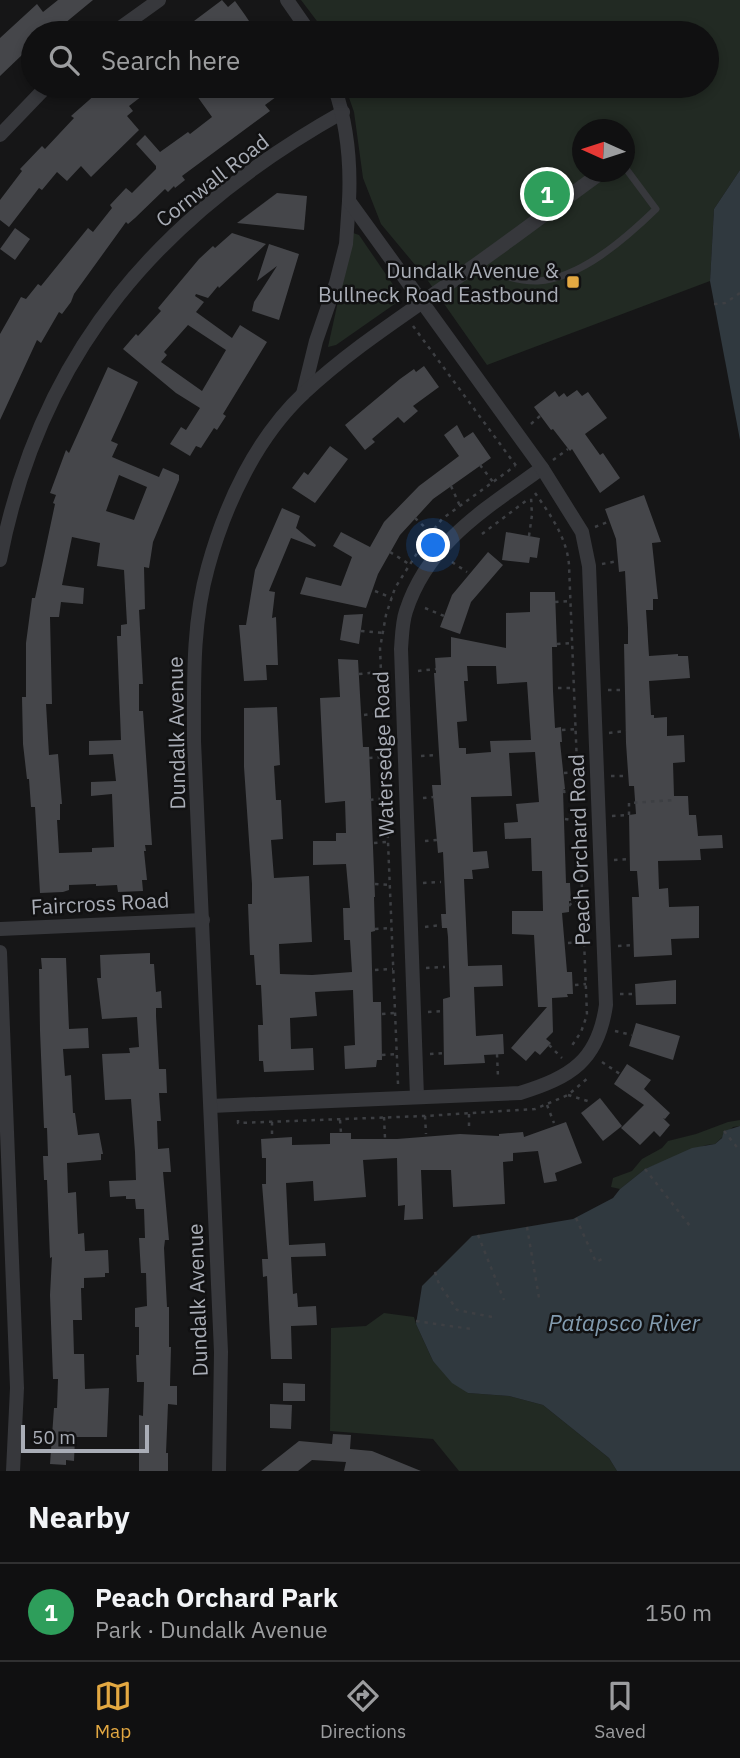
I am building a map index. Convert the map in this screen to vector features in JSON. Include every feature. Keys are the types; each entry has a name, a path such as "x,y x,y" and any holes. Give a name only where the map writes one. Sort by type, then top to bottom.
{"street":[{"path":"130,21 159,0"},
{"path":"287,0 302,21"},
{"path":"0,135 35,98"},
{"path":"303,394 316,341 346,244 351,171 343,113 338,98"},
{"name":"Cornwall Road","path":"0,560 7,523 32,446 79,349 106,310 142,267 204,207 313,130 343,113"},
{"name":"Dundalk Avenue","path":"219,1471 221,1352 194,741 199,608 208,567 236,490 267,437 303,394 367,341 588,182"},
{"name":"Peach Orchard Road","path":"211,1106 520,1093 553,1083 574,1071 583,1062 601,1028 606,1004 587,551 576,521 542,468 349,201"},
{"name":"Watersedge Road","path":"417,1097 401,649 405,613 436,554 461,527 542,468"},
{"name":"Faircross Road","path":"0,929 202,919"},
{"path":"0,952 17,1388 13,1471"}],"lane":[{"path":"475,266 503,276 537,281 574,272 625,237 656,209 635,180"}],"path":[{"path":"714,304 725,303 740,293"},
{"path":"404,315 554,521 568,559 587,1015 571,1048"},
{"path":"480,466 493,482"},
{"path":"451,486 460,506"},
{"path":"477,538 535,493"},
{"path":"529,536 531,497"},
{"path":"415,518 431,533"},
{"path":"390,552 409,564"},
{"path":"458,555 451,563 467,572"},
{"path":"375,592 392,598"},
{"path":"555,603 570,601"},
{"path":"425,606 444,615"},
{"path":"361,631 383,633"},
{"path":"557,644 572,643"},
{"path":"415,671 436,669"},
{"path":"359,674 381,672"},
{"path":"558,688 575,688"},
{"path":"364,715 382,713"},
{"path":"562,730 576,729"},
{"path":"418,757 436,755"},
{"path":"369,758 383,757"},
{"path":"564,773 578,772"},
{"path":"564,790 579,790"},
{"path":"370,800 385,797"},
{"path":"420,798 433,797"},
{"path":"599,818 629,814 629,803 675,800"},
{"path":"565,819 571,820 580,815"},
{"path":"421,841 437,840"},
{"path":"374,843 387,842"},
{"path":"423,883 441,882"},
{"path":"375,884 389,885"},
{"path":"569,906 573,901 583,899"},
{"path":"425,919 425,927 442,925"},
{"path":"375,929 391,928"},
{"path":"568,943 584,942"},
{"path":"427,977 426,968 445,967"},
{"path":"375,970 393,970"},
{"path":"575,985 586,984"},
{"path":"429,1022 428,1012 443,1010"},
{"path":"382,1014 395,1013"},
{"path":"429,1043 430,1054 444,1053"},
{"path":"549,1045 562,1058 559,1060"},
{"path":"382,1055 397,1054"},
{"path":"497,1054 498,1077"},
{"path":"602,1062 620,1074"},
{"path":"568,1095 591,1102"},
{"path":"547,1105 554,1123"},
{"path":"468,1114 469,1130"},
{"path":"425,1116 426,1134"},
{"path":"384,1117 384,1138"},
{"path":"340,1119 341,1133"},
{"path":"272,1122 272,1138"},
{"path":"724,1131 740,1151"},
{"path":"645,1169 690,1226"},
{"path":"576,1218 596,1262 606,1257"},
{"path":"527,1227 538,1298"},
{"path":"478,1235 504,1300"},
{"path":"435,1272 439,1284 457,1310 492,1317"},
{"path":"416,1321 471,1329"}],"shaded area":[{"path":"301,0 740,0 740,170 714,209 710,281 487,365 426,278 381,224 363,178 354,112 349,98 719,98 719,21 317,21"},
{"path":"353,233 359,235 398,292 399,301 336,345 328,347"},
{"path":"740,1120 740,1126 733,1127 715,1144 645,1169 620,1189 611,1187 613,1178 632,1171 642,1159 662,1148 668,1141"},
{"path":"384,1313 414,1317 433,1361 468,1393 509,1396 543,1405 609,1458 617,1471 459,1471 433,1439 330,1431 331,1328 366,1326"}],"water":[{"path":"740,170 740,440 710,281 714,209"},
{"name":"Patapsco River","path":"740,1126 740,1471 617,1471 609,1458 543,1405 509,1396 468,1393 452,1383 433,1361 416,1324 422,1286 472,1236 573,1219 613,1198 645,1169 692,1148 715,1144 722,1138 724,1131"}],"building":[{"path":"58,0 93,0 68,21 21,21 21,56 0,76 0,38 37,4 43,12"},
{"path":"222,0 228,7 235,1 249,21 194,21"},
{"path":"91,98 139,98 129,106 133,111 127,116 139,130 91,177 81,166 67,181 57,172 42,190 39,188 9,227 0,220 0,200 22,171 20,169 42,146 45,149 74,118 71,116"},
{"path":"198,98 275,98 265,105 270,111 182,176 185,180 175,188 174,186 168,192 165,189 128,224 126,222 71,302 62,314 59,312 41,343 37,340 0,420 0,334 21,297 26,299 38,284 41,286 88,228 93,232 112,208 110,205 126,188 132,193 156,169 136,144 145,135 160,152 212,117"},
{"path":"277,193 307,196 304,230 237,223"},
{"path":"15,228 30,239 15,260 0,249"},
{"path":"232,233 266,244 208,298 196,294 195,296 204,302 196,312 232,338 240,325 267,342 223,414 226,416 217,430 214,428 201,448 196,446 190,456 170,444 181,427 186,430 200,408 176,393 123,349 161,311 158,308 199,259 213,246 215,248","holes":["188,325 226,350 202,391 161,362 167,355 164,352"]},
{"path":"269,244 299,254 279,320 252,311 254,302 277,266 257,281"},
{"path":"424,366 439,387 413,406 418,411 404,423 398,417 372,439 375,442 365,450 345,425 400,379 414,369 416,372"},
{"path":"108,367 138,382 111,441 118,444 112,457 159,477 163,468 179,475 153,542 149,568 144,567 145,609 139,610 143,684 139,684 139,711 143,711 152,845 145,845 147,880 142,880 143,891 118,892 117,885 96,884 69,885 69,890 63,892 40,893 35,807 31,807 23,744 22,697 26,697 26,643 32,598 35,598 55,504 56,495 50,493 66,450 69,453","holes":["119,475 147,487 134,520 106,511","72,537 100,543 97,566 124,570 127,624 121,625 121,636 117,636 121,740 89,741 89,755 113,754 116,781 91,782 91,796 112,794 114,847 92,848 92,852 59,853 57,820 60,820 62,804 58,754 49,755 46,704 52,704 50,617 59,617 61,602 83,604 84,588 62,585"]},
{"path":"577,390 582,396 588,392 607,418 585,434 600,455 603,453 620,478 600,493 572,449 570,451 534,407 555,391 559,397 564,393 567,397"},
{"path":"457,425 464,438 473,432 491,458 433,499 400,535 378,574 366,608 300,594 306,577 341,586 352,557 333,546 341,532 370,547 384,522 419,486 459,456 444,435"},
{"path":"330,446 348,459 315,503 292,488 304,472 308,475"},
{"path":"644,495 661,542 652,543 658,599 653,599 653,610 646,610 649,656 688,656 690,678 649,681 651,715 654,715 654,718 667,717 667,736 684,735 685,762 673,763 674,796 688,796 689,815 696,815 698,836 722,835 723,848 700,849 701,860 658,861 659,889 668,888 669,907 699,906 699,938 671,939 672,955 634,957 632,897 639,897 637,871 630,871 629,815 636,814 634,786 629,786 626,743 624,644 628,644 628,628 625,571 619,572 616,539 605,509"},
{"path":"282,508 300,516 296,528 316,545 315,547 291,538 269,591 275,592 272,618 276,617 278,665 266,665 267,680 244,681 239,625 246,625 255,570"},
{"path":"506,532 540,538 537,558 530,557 529,563 502,560"},
{"path":"488,552 503,565 471,602 460,634 440,627 452,595"},
{"path":"530,592 555,592 557,647 552,647 553,691 555,728 561,727 566,883 570,883 571,901 569,912 562,913 567,972 572,972 573,994 552,998 553,1032 546,1039 551,1043 540,1055 535,1051 526,1061 511,1048 547,1007 538,1007 534,935 512,934 512,911 543,911 542,871 532,871 531,838 505,839 504,823 518,822 516,804 539,802 535,752 509,753 512,796 471,797 473,852 487,851 489,868 472,870 473,879 464,879 468,966 502,965 503,986 474,987 476,1036 503,1034 504,1054 484,1055 485,1063 444,1065 443,999 450,997 448,937 447,928 442,928 441,914 446,914 443,852 438,853 432,785 441,785 435,658 451,657 451,637 506,648 506,613 530,612","holes":["467,666 496,666 497,684 527,682 531,740 490,741 491,752 466,754 466,748 459,748 457,722 467,721 464,681 468,681"]},
{"path":"363,614 359,644 340,640 344,615"},
{"path":"338,659 358,660 363,747 369,747 375,897 375,931 371,932 373,1002 381,1002 382,1060 377,1060 376,1067 345,1069 344,1046 355,1045 353,990 315,992 317,1016 290,1018 291,1049 313,1048 314,1070 264,1072 263,1061 259,1061 258,1025 263,1025 261,985 256,985 254,955 250,955 248,904 252,904 252,884 244,767 244,708 277,707 280,765 274,766 276,800 281,800 283,839 271,840 274,878 309,876 312,942 279,944 280,974 352,972 350,940 344,940 343,908 350,908 346,864 313,865 313,841 336,841 336,833 346,833 345,801 325,803 320,698 340,697"},
{"path":"150,953 150,964 154,964 156,992 161,991 162,1008 156,1008 159,1069 166,1069 167,1093 159,1093 161,1121 157,1121 158,1149 169,1148 171,1172 163,1172 169,1240 165,1240 164,1248 171,1347 170,1386 177,1386 177,1405 168,1404 168,1471 139,1471 139,1415 143,1416 144,1382 137,1382 139,1327 135,1327 135,1308 147,1306 146,1273 141,1273 139,1238 145,1238 144,1209 136,1209 135,1199 126,1199 126,1196 110,1197 109,1181 136,1180 135,1152 131,1099 105,1100 102,1054 130,1053 129,1048 139,1047 137,1017 102,1019 97,978 101,978 100,955"},
{"path":"41,958 66,958 69,1029 88,1028 89,1048 63,1049 65,1076 71,1075 73,1113 78,1135 99,1133 103,1154 101,1160 67,1163 68,1193 76,1192 78,1234 84,1233 85,1251 108,1250 109,1273 105,1273 105,1277 84,1278 84,1288 81,1288 82,1320 73,1320 74,1354 84,1354 85,1389 109,1388 107,1437 75,1437 74,1461 66,1460 66,1465 50,1464 58,1379 53,1379 50,1295 52,1257 50,1258 47,1180 44,1180 43,1156 48,1156 47,1128 44,1128 40,1031"},
{"path":"676,980 676,1004 636,1005 635,984"},
{"path":"636,1023 680,1036 673,1060 629,1046"},
{"path":"627,1064 651,1080 644,1089 670,1113 663,1118 670,1125 660,1137 654,1131 640,1145 621,1128 644,1105 614,1084"},
{"path":"600,1098 622,1126 603,1141 581,1113"},
{"path":"566,1122 582,1163 555,1173 557,1181 544,1183 538,1151 513,1153 513,1161 503,1162 505,1204 453,1207 451,1170 421,1170 423,1219 404,1220 405,1205 398,1206 397,1158 363,1160 366,1197 314,1201 313,1181 286,1183 289,1245 325,1243 326,1256 291,1257 293,1294 297,1293 298,1307 316,1306 317,1325 291,1326 292,1359 271,1359 267,1276 263,1277 262,1259 268,1259 262,1184 266,1184 266,1158 262,1158 261,1139 292,1137 292,1145 330,1144 330,1133 351,1133 351,1139 397,1139 460,1134 499,1136 523,1132 524,1137"},
{"path":"283,1383 305,1384 305,1401 283,1401"},
{"path":"270,1404 292,1405 291,1429 270,1428"},
{"path":"333,1434 351,1435 350,1449 372,1451 421,1471 344,1471 346,1462 312,1460 298,1471 261,1471 299,1441 332,1444"}],"place":[{"name":"Peach Orchard Park","path":"547,194"},
{"name":"Dundalk Avenue & Bullneck Road Eastbound","path":"573,282"}]}
